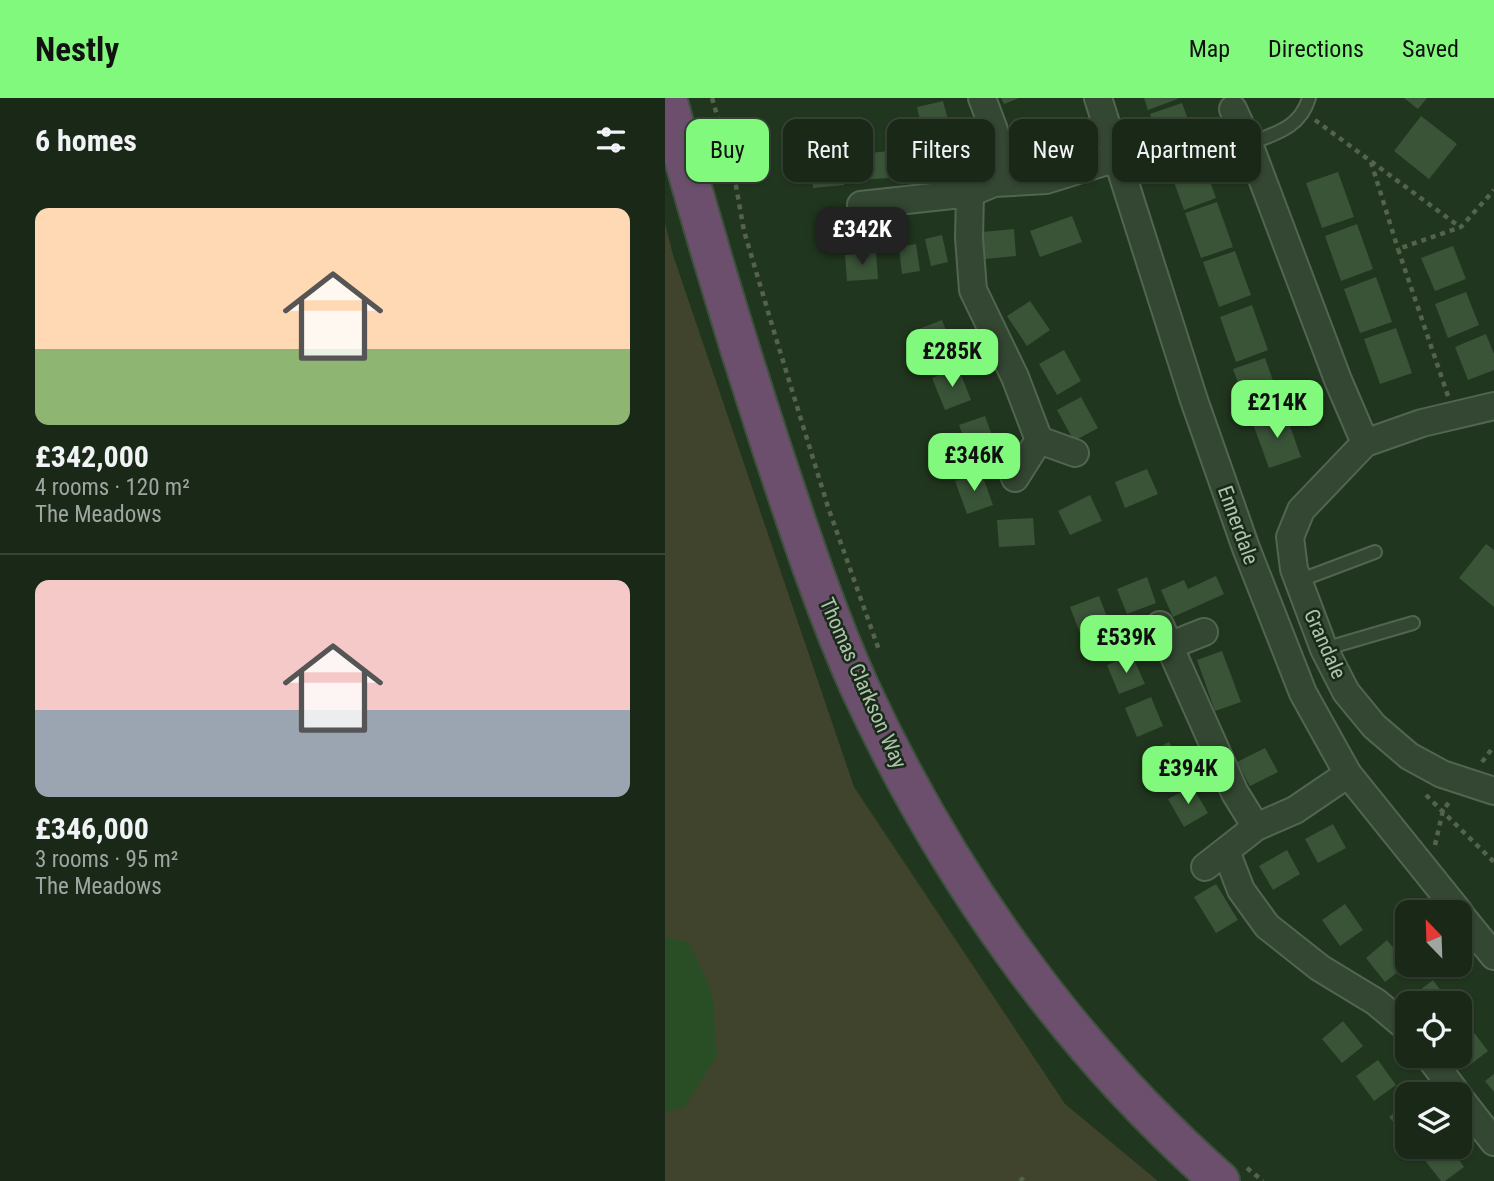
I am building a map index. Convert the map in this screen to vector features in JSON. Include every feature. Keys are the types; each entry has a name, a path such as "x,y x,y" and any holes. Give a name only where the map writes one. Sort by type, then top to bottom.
{"highway":[{"name":"Thomas Clarkson Way","path":"667,98 727,312 806,551 855,674 884,738 978,902 1060,1014 1153,1118 1232,1173"}],"street":[{"path":"982,98 994,130 994,183"},
{"name":"Ennerdale","path":"1098,98 1112,142"},
{"path":"1233,109 1238,119"},
{"path":"861,205 970,193 994,183 1046,180 1112,160"},
{"path":"1261,176 1364,443"},
{"name":"Ennerdale","path":"1125,182 1194,400 1246,548 1303,693 1348,774 1449,900"},
{"path":"970,193 969,238 973,290 1016,377 1039,440"},
{"name":"Grandale","path":"1494,406 1422,423 1364,443 1301,510 1290,537 1294,569 1324,649 1346,692 1374,726 1409,756 1442,774 1494,791"},
{"path":"1039,440 1075,453"},
{"path":"1015,478 1039,440"},
{"path":"1204,632 1165,635 1235,793 1256,827"},
{"path":"1205,867 1256,827 1295,810 1348,774"},
{"path":"1226,851 1241,890 1267,926 1320,968 1376,1002 1395,1018"},
{"name":"Ennerdale","path":"1472,928 1494,956"},
{"path":"1472,1113 1494,1142"}],"lane":[{"path":"1261,139 1285,130 1304,113 1309,98"},
{"path":"1298,580 1375,552"},
{"path":"1324,649 1413,623"}],"path":[{"path":"712,98 733,169 744,231 783,360 828,507 883,661"},
{"path":"1304,113 1461,228"},
{"path":"1370,161 1455,416"},
{"path":"1398,249 1461,228 1494,189"},
{"path":"1432,855 1443,810 1494,746"},
{"path":"1232,1173 1263,1181"}],"shaded area":[{"path":"665,223 673,255 854,787 1065,1104 1158,1181 665,1181"},
{"path":"665,937 689,943 712,992 717,1055 685,1107 665,1112"}],"building":[{"path":"1001,98 1019,98 1004,104"},
{"path":"1144,98 1180,98 1148,110"},
{"path":"1404,98 1427,98 1418,109"},
{"path":"943,101 948,119 920,119 917,107"},
{"path":"1182,103 1188,119 1152,119 1150,114"},
{"path":"1421,116 1457,144 1429,179 1394,151"},
{"path":"887,151 887,178 873,179 873,153"},
{"path":"1338,172 1354,217 1322,228 1306,183"},
{"path":"813,182 844,182 844,185 813,188"},
{"path":"1174,182 1210,182 1216,198 1184,210"},
{"path":"1217,202 1233,247 1201,258 1185,213"},
{"path":"1072,216 1082,242 1040,257 1030,231"},
{"path":"1357,224 1373,269 1341,281 1325,236"},
{"path":"1014,229 1016,256 985,259 982,232"},
{"path":"942,235 948,262 931,266 925,239"},
{"path":"916,244 920,271 902,274 899,247"},
{"path":"1453,246 1466,279 1435,291 1421,258"},
{"path":"1235,251 1251,295 1219,307 1203,262"},
{"path":"876,252 878,279 847,281 845,255"},
{"path":"1376,277 1392,322 1360,333 1344,289"},
{"path":"1466,292 1479,325 1448,338 1435,304"},
{"path":"1030,301 1050,330 1027,346 1007,316"},
{"path":"1252,305 1268,350 1236,362 1220,317"},
{"path":"942,320 955,353 929,363 916,330"},
{"path":"1396,328 1412,373 1380,384 1364,339"},
{"path":"1486,334 1494,354 1494,370 1468,380 1455,347"},
{"path":"1064,350 1081,381 1057,395 1039,364"},
{"path":"1265,358 1281,403 1249,414 1233,369"},
{"path":"958,367 971,400 945,410 932,378"},
{"path":"1081,397 1098,428 1074,441 1057,410"},
{"path":"1285,412 1301,457 1269,468 1253,424"},
{"path":"985,416 997,449 971,458 959,425"},
{"path":"1147,469 1158,494 1125,508 1115,482"},
{"path":"981,472 993,505 967,514 955,481"},
{"path":"1090,495 1102,521 1070,535 1058,511"},
{"path":"1033,518 1035,545 999,547 997,520"},
{"path":"1486,544 1494,550 1494,607 1459,578"},
{"path":"1216,576 1224,594 1173,617 1161,590 1184,580 1188,589"},
{"path":"1147,577 1156,603 1127,614 1117,589"},
{"path":"1099,596 1109,622 1080,633 1070,607"},
{"path":"1222,651 1241,702 1215,711 1197,660"},
{"path":"1132,655 1145,684 1119,694 1107,665"},
{"path":"1151,697 1163,726 1137,737 1125,708"},
{"path":"1169,742 1184,770 1160,783 1145,755"},
{"path":"1265,748 1278,772 1250,786 1237,762"},
{"path":"1192,786 1208,813 1184,827 1168,799"},
{"path":"1333,824 1346,848 1318,863 1305,839"},
{"path":"1287,850 1300,874 1273,890 1259,866"},
{"path":"1216,884 1238,920 1216,933 1194,897"},
{"path":"1345,904 1363,930 1340,946 1322,920"},
{"path":"1387,940 1395,950 1395,974 1385,982 1366,958"},
{"path":"1433,980 1441,991 1419,991"},
{"path":"1343,1021 1363,1046 1342,1063 1322,1039"},
{"path":"1472,1030 1488,1051 1472,1063"},
{"path":"1378,1060 1395,1086 1374,1101 1356,1076"},
{"path":"1494,1074 1494,1092 1485,1081"},
{"path":"1395,1112 1395,1124 1389,1117"},
{"path":"1424,1159 1458,1159 1464,1167 1441,1181"}]}
